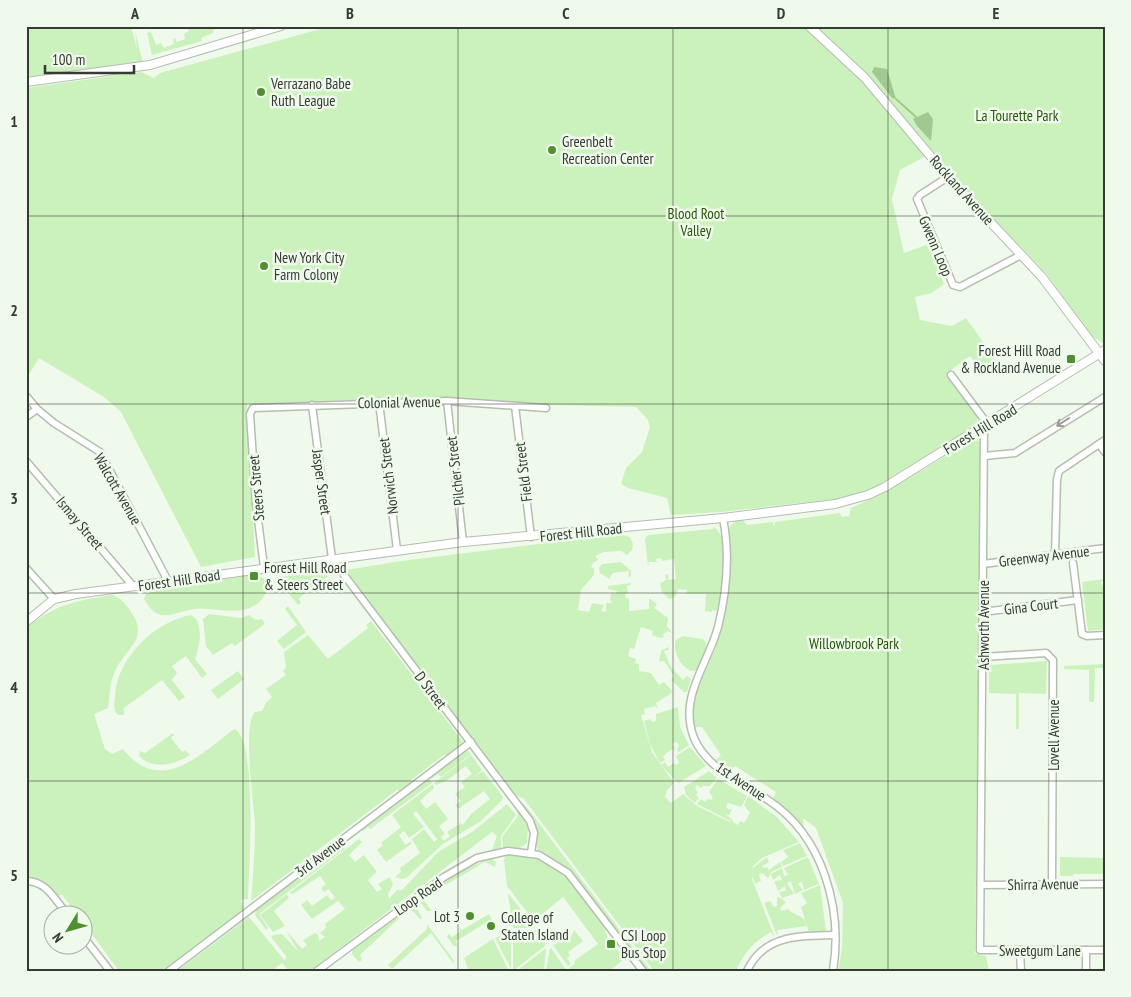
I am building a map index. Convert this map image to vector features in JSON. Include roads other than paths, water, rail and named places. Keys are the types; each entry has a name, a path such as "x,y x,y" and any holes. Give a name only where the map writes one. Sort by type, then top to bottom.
{"street":[{"path":"26,82 150,65 281,26"},
{"name":"Rockland Avenue","path":"809,26 871,85 948,177 1042,277 1102,352 1105,361"},
{"name":"Gwenn Loop","path":"948,177 920,195 917,199 953,285 960,287 1021,255"},
{"name":"Forest Hill Road","path":"26,622 54,600 133,586 463,542 723,518 835,504 868,495 984,427 1102,352"},
{"name":"Ashworth Avenue","path":"952,375 983,418 984,427 981,885"},
{"name":"Walcott Avenue","path":"26,396 37,409 54,423 100,452 168,581"},
{"path":"984,456 1015,452 1105,397"},
{"name":"Colonial Avenue","path":"251,409 379,402 447,401 546,408"},
{"name":"Pilcher Street","path":"447,401 463,542"},
{"name":"Norwich Street","path":"379,402 397,550"},
{"name":"Jasper Street","path":"312,405 332,559"},
{"name":"Field Street","path":"515,406 531,537"},
{"path":"26,417 37,409"},
{"name":"Steers Street","path":"251,409 256,504 264,568"},
{"path":"1055,555 1057,475 1063,467 1102,442 1105,452"},
{"name":"Ismay Street","path":"26,461 133,586"},
{"name":"1st Avenue","path":"723,518 727,548 726,581 718,627 690,698 691,728 700,748 713,763 777,806 807,839 826,878 833,908 833,971"},
{"name":"Greenway Avenue","path":"983,564 1105,548"},
{"name":"D Street","path":"332,559 530,820 534,833 529,852"},
{"name":"Gina Court","path":"1073,563 1082,634 1086,636 1105,635"},
{"path":"26,568 54,600"},
{"name":"Gina Court","path":"983,612 1078,600"},
{"name":"Lovell Avenue","path":"983,657 1046,653 1053,660 1052,884"},
{"name":"3rd Avenue","path":"169,971 471,742"},
{"name":"Loop Road","path":"317,971 426,889 477,858 497,852 529,852"},
{"path":"529,852 549,859 568,873 643,971"},
{"path":"26,881 43,885 59,904"},
{"name":"Shirra Avenue","path":"981,885 1105,884"},
{"name":"Sweetgum Lane","path":"981,885 980,950 1105,950"},
{"path":"748,971 758,954 778,940 797,936 834,935"},
{"path":"92,948 110,971"},
{"path":"1086,950 1086,971"},
{"path":"1020,951 1021,971"}],"waterway":[{"path":"896,99 916,117"}],"place":[{"name":"Verrazano Babe Ruth League","path":"261,92"},
{"name":"Greenbelt Recreation Center","path":"552,150"},
{"name":"New York City Farm Colony","path":"264,266"},
{"name":"Forest Hill Road & Rockland Avenue","path":"1071,359"},
{"name":"Forest Hill Road & Steers Street","path":"254,576"},
{"name":"Lot 3","path":"470,916"},
{"name":"College of Staten Island","path":"491,926"},
{"name":"CSI Loop Bus Stop","path":"611,944"}],"park label":[{"name":"La Tourette Park","path":"1017,115"},
{"name":"Blood Root Valley","path":"696,222"},
{"name":"Willowbrook Park","path":"854,643"}]}
